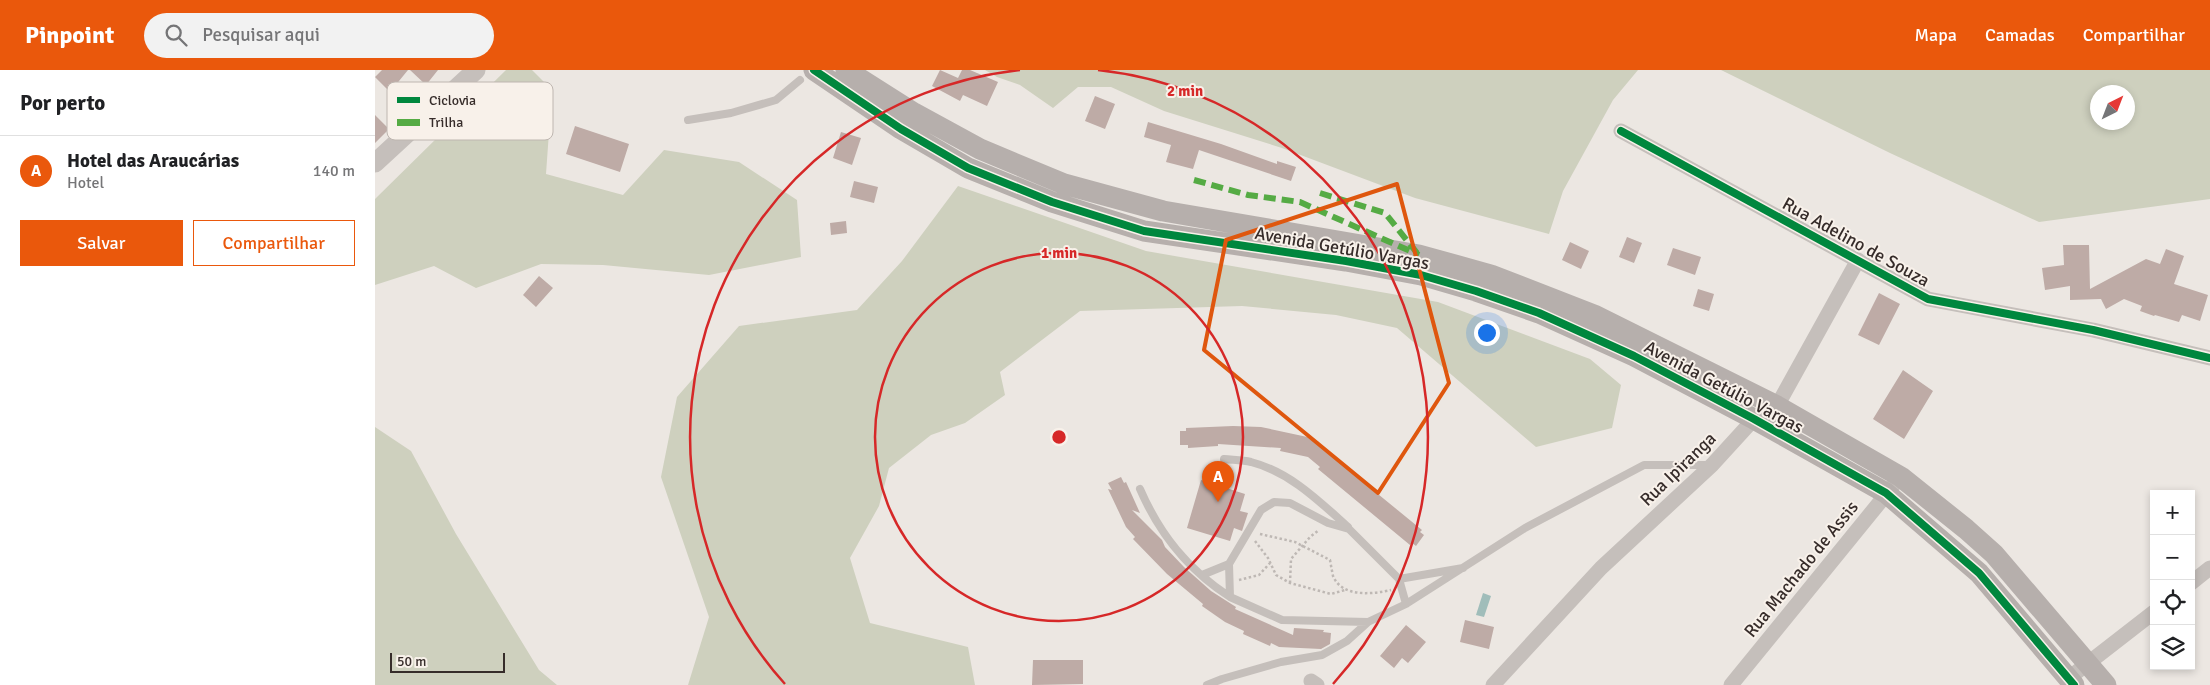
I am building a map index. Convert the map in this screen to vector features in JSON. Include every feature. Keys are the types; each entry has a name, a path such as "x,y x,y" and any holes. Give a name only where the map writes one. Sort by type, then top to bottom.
{"main road":[{"name":"Avenida Getúlio Vargas","path":"846,70 914,113 979,149 1064,184 1163,211 1419,255 1491,275 1594,315 1777,406 1901,477 1994,554 2106,685"},
{"name":"Avenida Getúlio Vargas","path":"807,74 968,168 1052,202 1144,231 1346,261 1421,275 1476,291 1539,313 1634,356 1754,419 1886,493 1979,573 2071,682"}],"street":[{"path":"463,82 476,70"},
{"name":"Rua Adelino de Souza","path":"1621,130 1928,299 2093,330 2210,358"},
{"path":"375,162 399,140"},
{"path":"1777,406 1858,260"},
{"name":"Rua Ipiranga","path":"1493,685 1601,568 1712,464 1754,419 1777,406"},
{"name":"Rua Machado de Assis","path":"1731,685 1901,477"},
{"path":"2195,580 2210,568"},
{"path":"2071,682 2089,663 2150,615"}],"lane":[{"path":"688,120 731,113 776,100 807,74"},
{"path":"1223,459 1251,462 1276,472 1308,490 1399,579 1406,604"},
{"path":"1207,685 1281,662 1322,655 1347,641 1368,622 1406,604 1525,528 1644,466 1712,464"},
{"path":"1140,489 1149,510 1168,542 1211,584 1231,597 1282,620 1368,622"},
{"path":"1231,597 1229,564 1261,510 1274,502 1290,503 1328,523 1349,529"},
{"path":"1201,575 1229,564"},
{"path":"1399,579 1463,568"}],"path":[{"path":"1290,583 1291,559 1302,545 1328,523"},
{"path":"1248,532 1282,538 1302,545 1330,560 1334,578 1345,590"},
{"path":"1248,532 1270,562 1276,575 1290,583 1331,594 1345,590 1373,594 1393,590 1403,592"},
{"path":"1230,582 1259,575 1270,562"}],"highlighted area":[{"path":"1397,184 1449,383 1378,493 1204,350 1226,240"}],"green space":[{"path":"506,70 532,70 544,82 494,82"},
{"path":"985,70 1638,70 1613,100 1563,191 1549,234 1415,198 1282,148 1164,111 1111,87 1078,87 1053,108 1020,85 997,77"},
{"path":"1721,70 2210,70 2210,199 2039,222 1890,153"},
{"path":"435,140 548,140 546,174 623,195 664,150 739,162 797,200 801,257 709,275 603,265 541,264 476,288 434,266 375,285 375,199"},
{"path":"958,186 1146,251 1438,302 1590,359 1621,385 1612,428 1536,447 1397,328 1336,315 1242,306 1080,311 1000,372 1005,395 965,423 931,435 889,468 879,506 850,558 870,623 968,647 975,685 688,685 709,617 661,477 677,397 739,326 857,310 902,261"},
{"path":"375,427 411,451 456,534 539,670 557,685 375,685"}],"water":[{"path":"1483,593 1491,596 1484,617 1476,615"}],"building":[{"path":"382,70 408,70 398,82 387,82 387,89 375,77"},
{"path":"410,70 438,70 428,82 423,82"},
{"path":"940,70 958,78 962,70 970,70 998,82 987,106 963,95 960,101 932,86"},
{"path":"1095,96 1115,104 1105,129 1085,121"},
{"path":"375,115 387,127 387,131 375,143"},
{"path":"1148,122 1221,144 1277,164 1277,161 1296,167 1291,181 1199,150 1193,169 1166,162 1171,145 1144,137"},
{"path":"575,126 629,144 620,172 566,154"},
{"path":"841,132 861,138 852,165 833,158"},
{"path":"854,181 878,187 874,203 850,197"},
{"path":"846,221 847,233 831,235 830,223"},
{"path":"1627,237 1642,243 1634,263 1619,257"},
{"path":"1570,242 1589,251 1581,269 1562,260"},
{"path":"2063,245 2089,245 2090,289 2146,259 2160,264 2166,249 2184,256 2174,284 2208,295 2200,321 2182,315 2179,322 2154,316 2140,311 2142,306 2124,299 2106,309 2101,299 2070,300 2070,286 2045,290 2042,268 2064,265"},
{"path":"1673,248 1701,257 1695,275 1667,265"},
{"path":"539,276 553,288 536,307 523,295"},
{"path":"1698,289 1714,294 1709,311 1693,306"},
{"path":"1879,293 1900,304 1879,345 1858,335"},
{"path":"1903,370 1933,391 1904,439 1873,419"},
{"path":"1261,427 1312,438 1312,440 1319,442 1318,445 1422,530 1420,532 1424,535 1416,546 1412,543 1410,545 1318,469 1320,467 1308,457 1280,451 1281,448 1218,444 1218,446 1188,448 1188,445 1180,445 1180,431 1186,431 1186,428"},
{"path":"1121,477 1124,483 1126,482 1140,513 1132,510 1162,540 1165,547 1184,567 1211,591 1236,607 1235,609 1293,635 1294,628 1324,630 1323,632 1331,633 1330,644 1321,649 1279,647 1271,643 1270,646 1243,634 1244,631 1225,622 1202,606 1203,604 1167,574 1133,539 1135,537 1126,527 1108,489 1112,490 1108,483"},
{"path":"1201,480 1245,494 1240,511 1248,513 1242,531 1234,528 1230,541 1187,528"},
{"path":"1465,620 1494,627 1489,649 1460,642"},
{"path":"1406,625 1426,642 1408,663 1402,658 1394,668 1380,656"},
{"path":"1033,660 1083,660 1083,684 1032,685"}],"marked path":[{"path":"1194,180 1248,195 1300,202 1419,255"},
{"path":"1320,193 1385,213 1417,253"}],"cycle path":[{"path":"814,70 901,129 968,168 1052,202 1144,231 1346,261 1421,275 1476,291 1539,313 1634,356 1754,419 1886,493 1979,573 2074,685"},
{"path":"1621,131 1928,299 2093,330 2210,358"}],"place":[{"name":"Hotel das Araucárias","path":"1218,502"}]}
